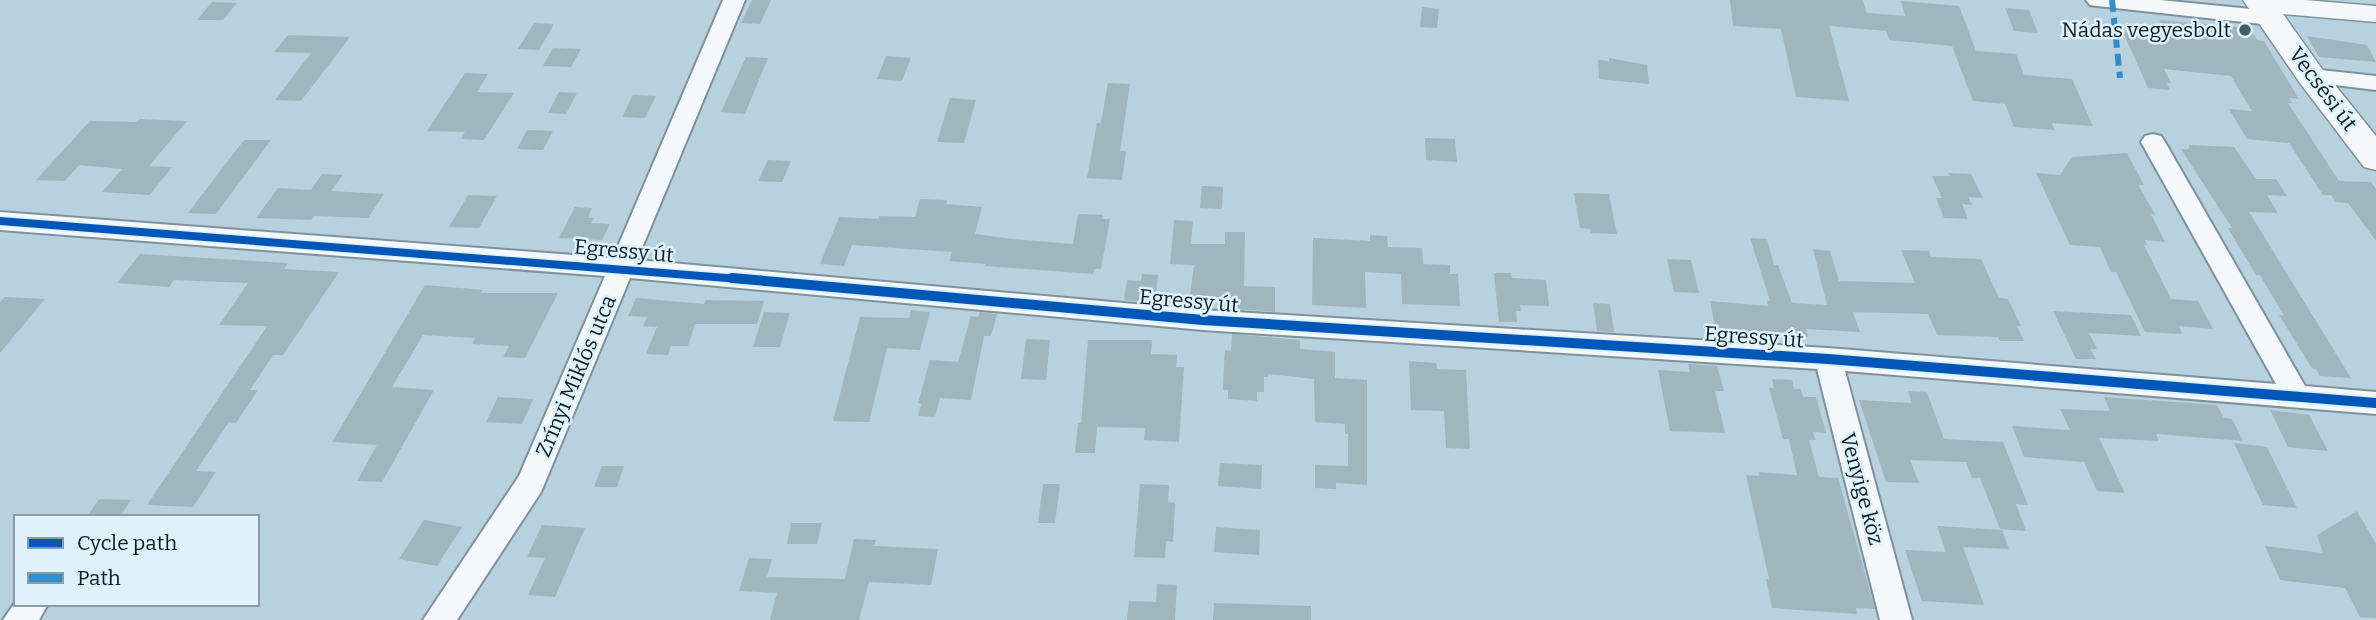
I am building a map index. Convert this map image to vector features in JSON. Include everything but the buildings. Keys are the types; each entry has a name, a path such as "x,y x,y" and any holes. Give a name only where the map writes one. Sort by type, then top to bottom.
{"main road":[{"name":"Vecsési út","path":"2263,7 2311,76 2375,157"}],"street":[{"name":"Zrínyi Miklós utca","path":"439,620 531,483 734,0"},
{"path":"2097,0 2376,14"},
{"path":"2311,76 2376,83"},
{"path":"2153,142 2296,395"},
{"name":"Egressy út","path":"0,220 621,268 1203,320 1828,359 2376,403"},
{"name":"Venyige köz","path":"1828,359 1896,620"},
{"path":"19,620 31,606"}],"marked path":[{"path":"2112,0 2120,78"}],"cycle path":[{"path":"0,221 621,268 1203,320 1828,359 2376,403"}],"place":[{"name":"Nádas vegyesbolt","path":"2245,30"}]}
